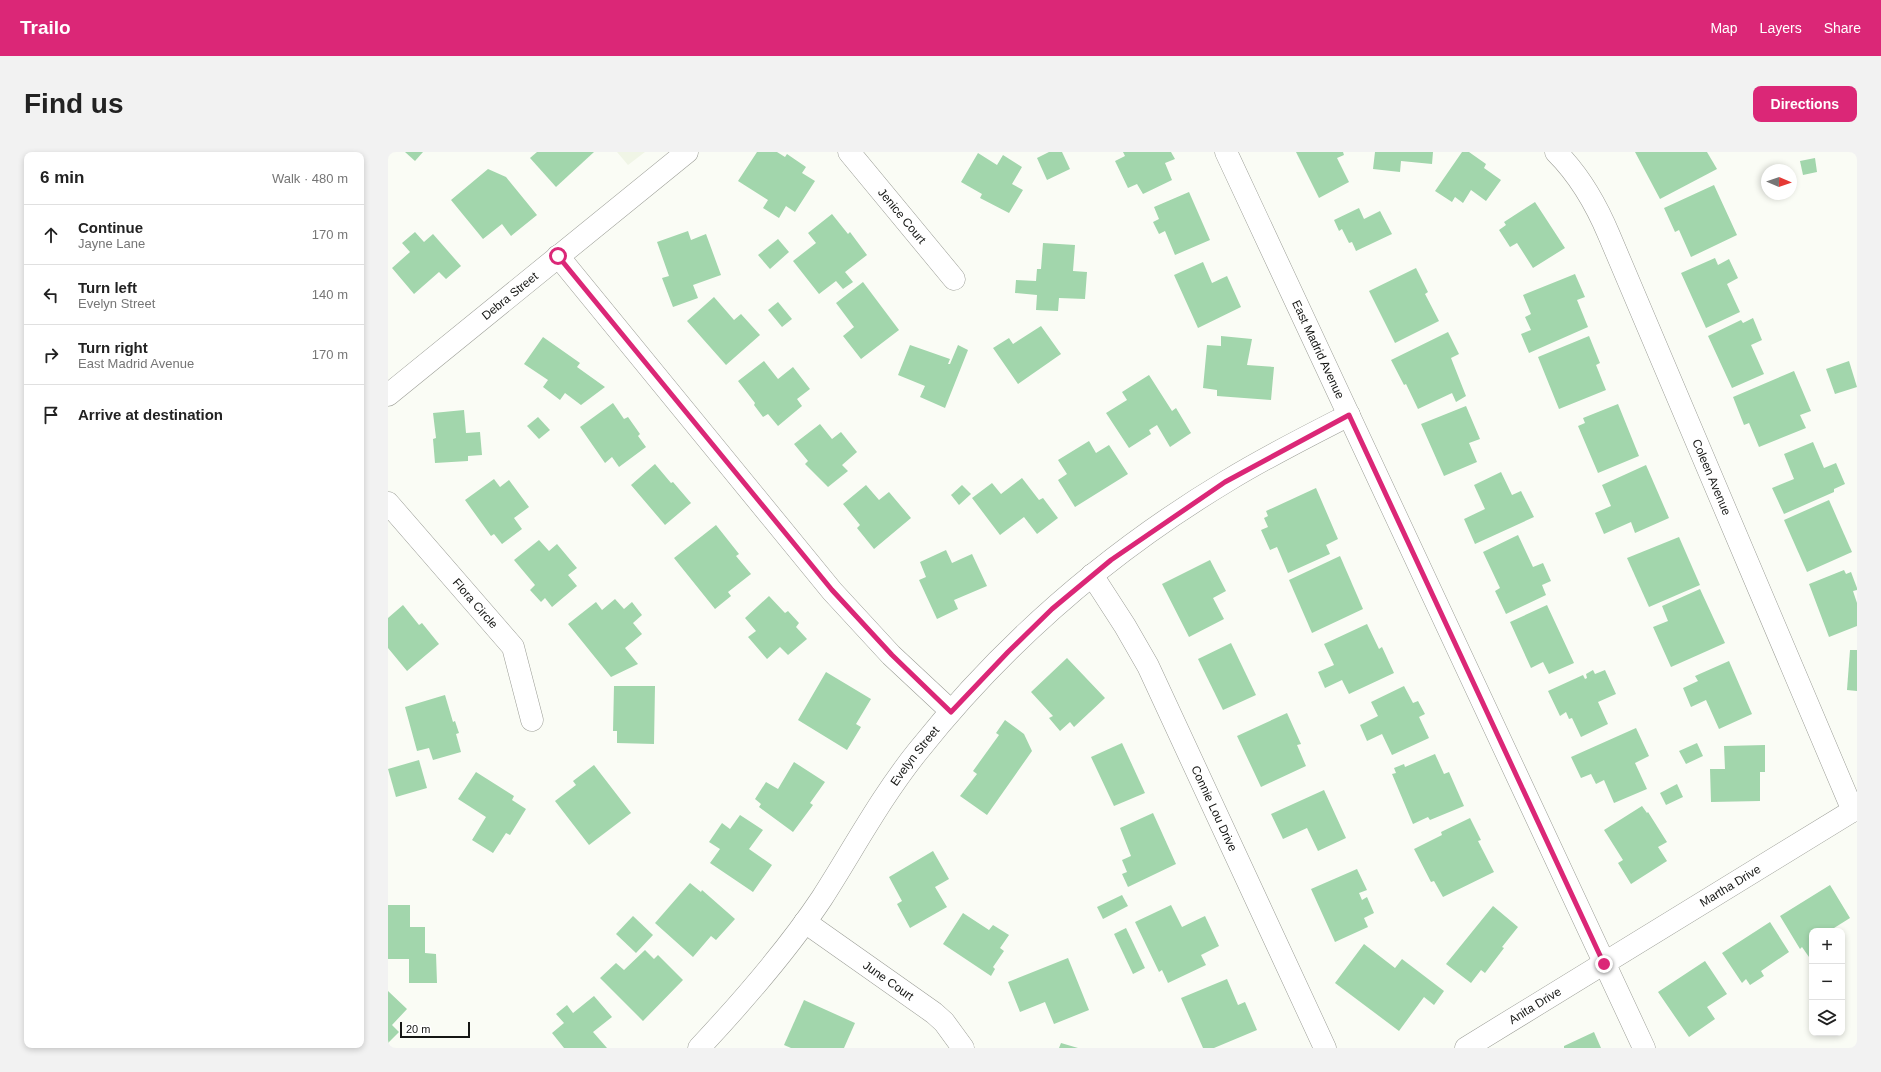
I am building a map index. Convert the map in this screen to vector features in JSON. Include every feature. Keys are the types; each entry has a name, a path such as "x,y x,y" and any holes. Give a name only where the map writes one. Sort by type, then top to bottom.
{"street":[{"name":"Debra Street","path":"388,395 687,152"},
{"name":"Jenice Court","path":"849,152 954,279"},
{"name":"East Madrid Avenue","path":"1226,152 1644,1048"},
{"name":"Coleen Avenue","path":"1556,152 1583,184 1610,235 1855,810"},
{"path":"558,256 832,590 892,655 951,712"},
{"name":"Evelyn Street","path":"699,1048 754,987 805,922 902,772 951,712 1008,652 1052,609 1092,575 1132,545 1225,482 1349,415"},
{"name":"Flora Circle","path":"388,503 513,647 532,720"},
{"name":"Connie Lou Drive","path":"1092,575 1125,626 1148,666 1325,1048"},
{"name":"Martha Drive","path":"1604,964 1855,810"},
{"name":"June Court","path":"805,922 934,1013 944,1022 963,1048"},
{"name":"Anita Drive","path":"1466,1048 1604,964"}],"shaded area":[{"path":"617,152 645,152 628,165"}],"building":[{"path":"405,152 423,152 415,161"},
{"path":"537,152 594,152 556,187 530,158"},
{"path":"757,152 777,152 785,157 787,154 806,167 802,173 815,181 795,212 786,206 779,218 763,208 768,200 738,181"},
{"path":"1049,152 1062,152 1070,169 1047,180 1037,158"},
{"path":"1123,152 1171,152 1175,159 1165,163 1172,180 1143,194 1137,184 1128,188 1115,161 1125,156"},
{"path":"1296,152 1343,152 1344,155 1337,158 1349,182 1319,198"},
{"path":"1375,152 1433,152 1432,164 1401,161 1400,172 1373,169"},
{"path":"1462,152 1469,152 1486,164 1484,168 1501,180 1486,201 1471,190 1463,203 1455,197 1452,202 1435,191"},
{"path":"1635,152 1707,152 1717,169 1660,199"},
{"path":"978,153 997,165 1003,155 1022,167 1012,184 1023,190 1009,213 980,198 982,194 961,182"},
{"path":"1815,158 1817,172 1803,175 1800,161"},
{"path":"488,169 506,177 537,215 511,236 502,224 483,239 451,200"},
{"path":"1714,185 1737,235 1691,257 1679,230 1675,232 1664,208"},
{"path":"1189,192 1210,240 1175,255 1165,231 1159,234 1153,222 1159,219 1154,207"},
{"path":"1535,202 1565,248 1533,268 1517,243 1510,247 1499,230 1506,225 1504,222"},
{"path":"1359,208 1364,219 1380,211 1392,234 1356,251 1352,242 1349,243 1342,229 1339,231 1334,220"},
{"path":"832,214 848,234 850,232 867,255 845,272 853,282 843,289 836,281 819,294 793,261 816,243 808,233"},
{"path":"688,231 691,240 706,234 721,275 693,285 698,298 673,307 662,278 669,276 657,242"},
{"path":"415,232 424,242 433,234 461,266 446,279 439,272 414,294 392,268 410,252 402,243"},
{"path":"778,239 789,252 770,269 758,255"},
{"path":"1043,243 1075,245 1073,271 1087,272 1085,299 1059,298 1058,311 1036,310 1037,295 1015,293 1016,280 1036,281 1037,269 1041,269"},
{"path":"1715,258 1718,265 1729,259 1738,278 1727,284 1740,312 1706,328 1681,273"},
{"path":"1203,262 1212,283 1227,276 1241,307 1198,328 1174,275"},
{"path":"1416,268 1428,292 1425,294 1439,321 1395,343 1369,291"},
{"path":"1575,274 1585,297 1577,300 1588,327 1529,353 1521,334 1531,330 1525,317 1531,314 1523,295"},
{"path":"863,282 899,330 861,359 843,336 854,327 836,303"},
{"path":"714,297 734,320 741,314 760,335 726,365 687,321"},
{"path":"778,302 792,319 782,327 768,310"},
{"path":"1753,318 1762,340 1751,345 1764,374 1732,388 1708,336 1741,320 1743,323"},
{"path":"1041,326 1061,354 1018,384 993,348 1009,338 1013,344"},
{"path":"1448,332 1459,354 1451,358 1466,396 1456,402 1452,393 1418,409 1406,384 1404,385 1391,360"},
{"path":"1221,336 1252,339 1247,365 1274,367 1271,400 1217,396 1217,390 1203,388 1207,345 1221,346"},
{"path":"1589,336 1600,363 1596,365 1606,390 1559,409 1538,357"},
{"path":"543,337 580,363 577,367 605,387 581,405 565,393 560,400 543,387 548,380 524,364"},
{"path":"910,345 950,359 948,364 950,364 958,345 968,350 945,408 920,397 925,386 898,375"},
{"path":"764,361 778,379 793,367 810,389 797,399 802,406 778,426 768,414 763,417 754,405 755,403 738,381"},
{"path":"1849,361 1857,387 1835,394 1826,369"},
{"path":"1794,371 1811,411 1800,415 1806,428 1759,447 1749,423 1744,425 1733,397"},
{"path":"1149,375 1172,411 1176,408 1191,433 1170,447 1157,425 1149,430 1151,434 1129,448 1106,413 1127,400 1122,392"},
{"path":"613,403 624,419 628,417 640,434 638,436 646,447 619,467 612,457 605,463 580,427"},
{"path":"1618,404 1639,456 1598,473 1578,426 1585,423 1583,418"},
{"path":"1466,406 1480,439 1469,443 1477,462 1444,476 1421,424"},
{"path":"464,410 466,433 480,432 482,455 468,456 468,461 435,463 433,439 436,438 433,413"},
{"path":"538,417 550,430 539,439 527,426"},
{"path":"820,424 832,439 841,432 857,452 842,465 848,471 828,487 805,464 808,461 794,444"},
{"path":"1089,441 1096,453 1109,445 1128,474 1075,507 1058,480 1067,474 1058,460"},
{"path":"1813,442 1824,468 1836,463 1845,484 1834,489 1834,492 1784,514 1772,488 1794,479 1784,454"},
{"path":"655,464 691,503 665,525 631,485"},
{"path":"1646,465 1669,518 1635,533 1631,522 1604,534 1595,513 1611,506 1602,485"},
{"path":"1501,472 1512,495 1521,491 1534,517 1475,544 1464,519 1485,509 1474,485"},
{"path":"1022,478 1039,500 1043,498 1058,518 1037,534 1024,517 1000,535 972,498 992,483 1001,494"},
{"path":"494,479 500,487 509,480 529,507 514,518 522,529 502,544 494,534 491,536 465,500"},
{"path":"866,485 879,500 889,492 911,518 874,549 857,528 860,525 843,504"},
{"path":"962,485 971,494 959,505 951,495"},
{"path":"1316,488 1338,539 1326,545 1330,554 1288,573 1277,547 1270,550 1261,530 1268,527 1264,518 1268,516 1266,511"},
{"path":"1829,500 1852,552 1807,572 1784,520"},
{"path":"716,525 739,554 736,556 751,574 728,592 731,596 715,609 674,558"},
{"path":"1518,535 1533,567 1543,563 1551,581 1542,585 1546,595 1506,614 1495,591 1500,588 1483,552"},
{"path":"1679,537 1700,585 1649,607 1627,558"},
{"path":"539,540 549,551 557,544 577,568 568,575 577,586 552,607 545,598 541,602 530,590 535,585 514,560"},
{"path":"946,550 952,563 972,554 987,586 954,600 958,609 937,619 919,580 926,577 920,562"},
{"path":"1340,556 1363,609 1312,633 1289,580"},
{"path":"1210,560 1226,591 1213,598 1224,619 1189,637 1162,584"},
{"path":"1844,570 1846,574 1851,572 1857,588 1857,590 1853,591 1857,603 1857,626 1829,637 1809,584"},
{"path":"1700,589 1725,643 1671,667 1653,627 1668,621 1662,606"},
{"path":"769,596 785,613 788,611 799,623 796,627 807,639 788,655 780,647 767,659 748,637 756,631 745,618"},
{"path":"615,599 624,609 632,602 642,615 633,623 642,634 625,648 638,664 611,677 568,624 596,602 602,610"},
{"path":"403,605 419,625 422,623 439,644 407,671 388,648 388,618"},
{"path":"1547,605 1574,663 1549,674 1543,662 1531,668 1510,622"},
{"path":"1367,624 1379,649 1382,647 1394,673 1349,694 1342,680 1325,688 1318,672 1334,665 1324,644"},
{"path":"1231,643 1256,695 1223,710 1198,659"},
{"path":"1850,650 1857,650 1857,691 1847,690"},
{"path":"1067,658 1105,698 1074,727 1070,722 1060,731 1049,718 1053,716 1031,692"},
{"path":"1729,661 1752,714 1719,729 1706,700 1691,707 1683,688 1698,681 1695,676"},
{"path":"1593,670 1595,674 1605,670 1616,694 1598,702 1608,724 1581,737 1572,718 1569,719 1566,712 1560,716 1548,691 1583,675 1585,679 1587,678 1586,674"},
{"path":"826,672 871,699 856,724 861,727 847,750 798,720"},
{"path":"614,686 655,686 654,744 617,743 617,731 613,731"},
{"path":"1404,686 1413,703 1418,701 1425,714 1419,717 1429,738 1392,755 1382,734 1367,741 1360,725 1378,716 1371,702"},
{"path":"445,695 453,722 455,721 459,733 456,734 461,752 433,760 429,748 417,751 405,707"},
{"path":"1287,713 1301,744 1297,745 1306,766 1261,787 1237,736"},
{"path":"1005,720 1024,734 1032,751 987,815 960,796 977,774 973,771 999,735 996,733"},
{"path":"1636,728 1649,756 1635,763 1647,789 1614,803 1604,780 1596,784 1591,774 1581,778 1571,757"},
{"path":"1122,743 1145,793 1114,806 1091,757"},
{"path":"1697,743 1703,756 1686,764 1679,751"},
{"path":"1765,745 1765,772 1760,772 1760,801 1711,802 1710,769 1725,769 1724,746"},
{"path":"1435,754 1444,774 1449,772 1464,806 1430,820 1428,817 1413,824 1392,774 1396,773 1394,768 1404,764 1405,767"},
{"path":"419,760 427,788 396,797 388,769"},
{"path":"794,762 825,782 810,803 813,805 793,832 759,807 761,804 755,799 766,782 778,789"},
{"path":"594,765 631,813 589,845 555,801 576,785 573,781"},
{"path":"476,772 514,796 512,800 526,809 510,835 506,833 493,853 472,840 486,817 458,799"},
{"path":"1677,784 1683,797 1666,805 1660,793"},
{"path":"1324,790 1346,838 1318,851 1307,828 1283,839 1271,814"},
{"path":"1642,806 1647,813 1648,812 1667,842 1658,847 1667,861 1631,884 1618,863 1623,860 1604,830"},
{"path":"1153,813 1176,864 1128,887 1122,874 1127,872 1122,860 1131,856 1120,828"},
{"path":"740,815 763,830 749,849 772,865 753,892 710,863 720,849 709,842 722,823 730,829"},
{"path":"1470,818 1481,840 1478,841 1494,872 1443,897 1434,881 1431,882 1414,849 1442,835 1441,832"},
{"path":"933,851 949,879 935,887 947,907 910,928 897,904 902,901 889,877"},
{"path":"1357,869 1367,890 1359,893 1362,900 1367,897 1374,913 1364,918 1368,927 1335,942 1311,889"},
{"path":"690,883 701,892 702,890 735,919 716,940 711,936 693,957 655,923"},
{"path":"1830,885 1850,918 1834,928 1809,928 1809,957 1802,947 1800,949 1780,916"},
{"path":"1122,895 1128,906 1103,919 1097,907"},
{"path":"388,905 410,905 410,927 425,927 425,953 436,954 437,983 409,983 409,959 388,959"},
{"path":"1171,905 1182,927 1205,916 1219,946 1201,955 1206,965 1168,983 1162,970 1159,972 1135,922"},
{"path":"1493,906 1518,927 1502,947 1504,948 1485,973 1481,970 1471,983 1446,964"},
{"path":"963,913 989,930 993,925 1009,935 1000,948 1004,951 993,967 995,969 991,976 943,944"},
{"path":"633,916 653,935 636,953 616,934"},
{"path":"1770,922 1789,952 1761,971 1764,976 1750,985 1746,979 1742,983 1722,953"},
{"path":"1126,928 1145,968 1133,974 1114,934"},
{"path":"1364,944 1395,968 1402,959 1444,991 1434,1005 1424,997 1399,1031 1335,983"},
{"path":"645,950 654,959 658,955 683,980 643,1021 600,978 616,963 624,970"},
{"path":"1068,958 1089,1010 1054,1024 1045,1002 1020,1012 1008,982"},
{"path":"1705,961 1727,994 1707,1007 1715,1019 1689,1037 1658,992"},
{"path":"1227,979 1238,1005 1245,1002 1257,1030 1214,1048 1203,1048 1181,998"},
{"path":"388,991 407,1009 392,1025 399,1032 388,1043"},
{"path":"594,996 612,1017 593,1032 607,1048 564,1048 552,1033 564,1023 556,1014 567,1005 573,1013"},
{"path":"804,1000 855,1023 844,1048 791,1048 784,1045"},
{"path":"1594,1032 1601,1048 1564,1048 1564,1046"},
{"path":"1061,1043 1078,1048 1059,1048"}],"route":[{"path":"558,256 832,590 892,655 951,712 986,674 1052,609 1111,560 1225,482 1253,465 1349,415 1604,964"}]}
